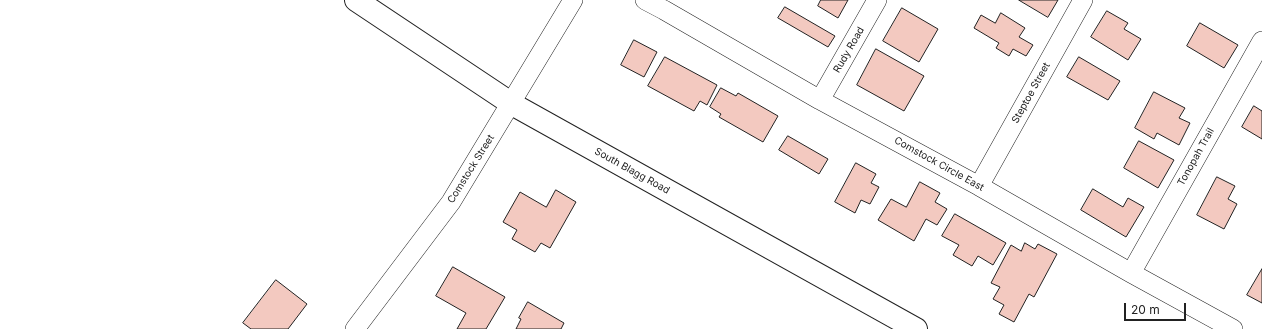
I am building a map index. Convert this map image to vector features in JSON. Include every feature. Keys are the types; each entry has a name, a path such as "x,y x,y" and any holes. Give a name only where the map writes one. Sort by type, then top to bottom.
{"main road":[{"name":"South Blagg Road","path":"356,0 512,104 916,329"}],"street":[{"name":"Comstock Street","path":"355,329 452,202 573,0"},
{"name":"Comstock Circle East","path":"645,0 667,5 820,100 979,186 1131,273 1233,329"},
{"name":"Rudy Road","path":"820,100 877,0"},
{"name":"Steptoe Street","path":"979,186 1083,0"},
{"name":"Tonopah Trail","path":"1131,273 1262,41"}],"building":[{"path":"821,0 848,0 838,18 818,6"},
{"path":"1019,0 1058,0 1048,17"},
{"path":"785,7 835,36 828,47 778,18"},
{"path":"902,8 938,29 919,62 883,41"},
{"path":"1107,11 1128,23 1124,29 1141,39 1128,60 1091,37"},
{"path":"1001,13 1025,28 1019,37 1033,45 1026,56 1013,49 1009,56 996,48 999,43 974,28 981,15 995,23"},
{"path":"1200,23 1238,45 1224,68 1187,46"},
{"path":"634,40 657,52 644,77 621,65"},
{"path":"876,49 924,76 904,111 857,85"},
{"path":"665,57 717,85 707,105 700,101 694,111 648,86"},
{"path":"1079,57 1120,81 1108,100 1067,77"},
{"path":"721,88 736,96 738,93 778,116 763,142 719,117 721,114 710,107"},
{"path":"1154,92 1185,108 1179,118 1190,123 1179,145 1157,133 1154,139 1135,128"},
{"path":"1254,106 1262,111 1262,139 1242,127"},
{"path":"788,136 828,159 819,174 779,150"},
{"path":"1139,141 1174,160 1158,188 1124,168"},
{"path":"856,163 876,174 871,183 879,187 870,204 861,200 855,213 835,202"},
{"path":"1217,177 1235,186 1228,199 1237,204 1224,229 1197,215"},
{"path":"920,182 940,193 935,202 947,209 937,225 926,219 914,241 878,220 891,199 906,207"},
{"path":"1093,189 1123,207 1128,198 1144,207 1126,237 1081,210"},
{"path":"556,190 576,202 550,248 541,243 535,252 512,239 517,230 503,222 520,192 546,207"},
{"path":"955,214 1006,243 993,265 978,256 972,266 953,255 959,245 942,236"},
{"path":"1025,243 1035,249 1038,244 1057,254 1034,297 1029,294 1014,322 999,314 1004,305 993,299 1000,287 991,283 1011,245 1021,251"},
{"path":"453,267 505,297 486,329 457,329 466,313 436,296"},
{"path":"1262,269 1262,303 1247,295"},
{"path":"276,280 307,304 288,329 251,329 243,323"},
{"path":"528,302 564,323 561,329 516,329 521,319 519,318"}]}
